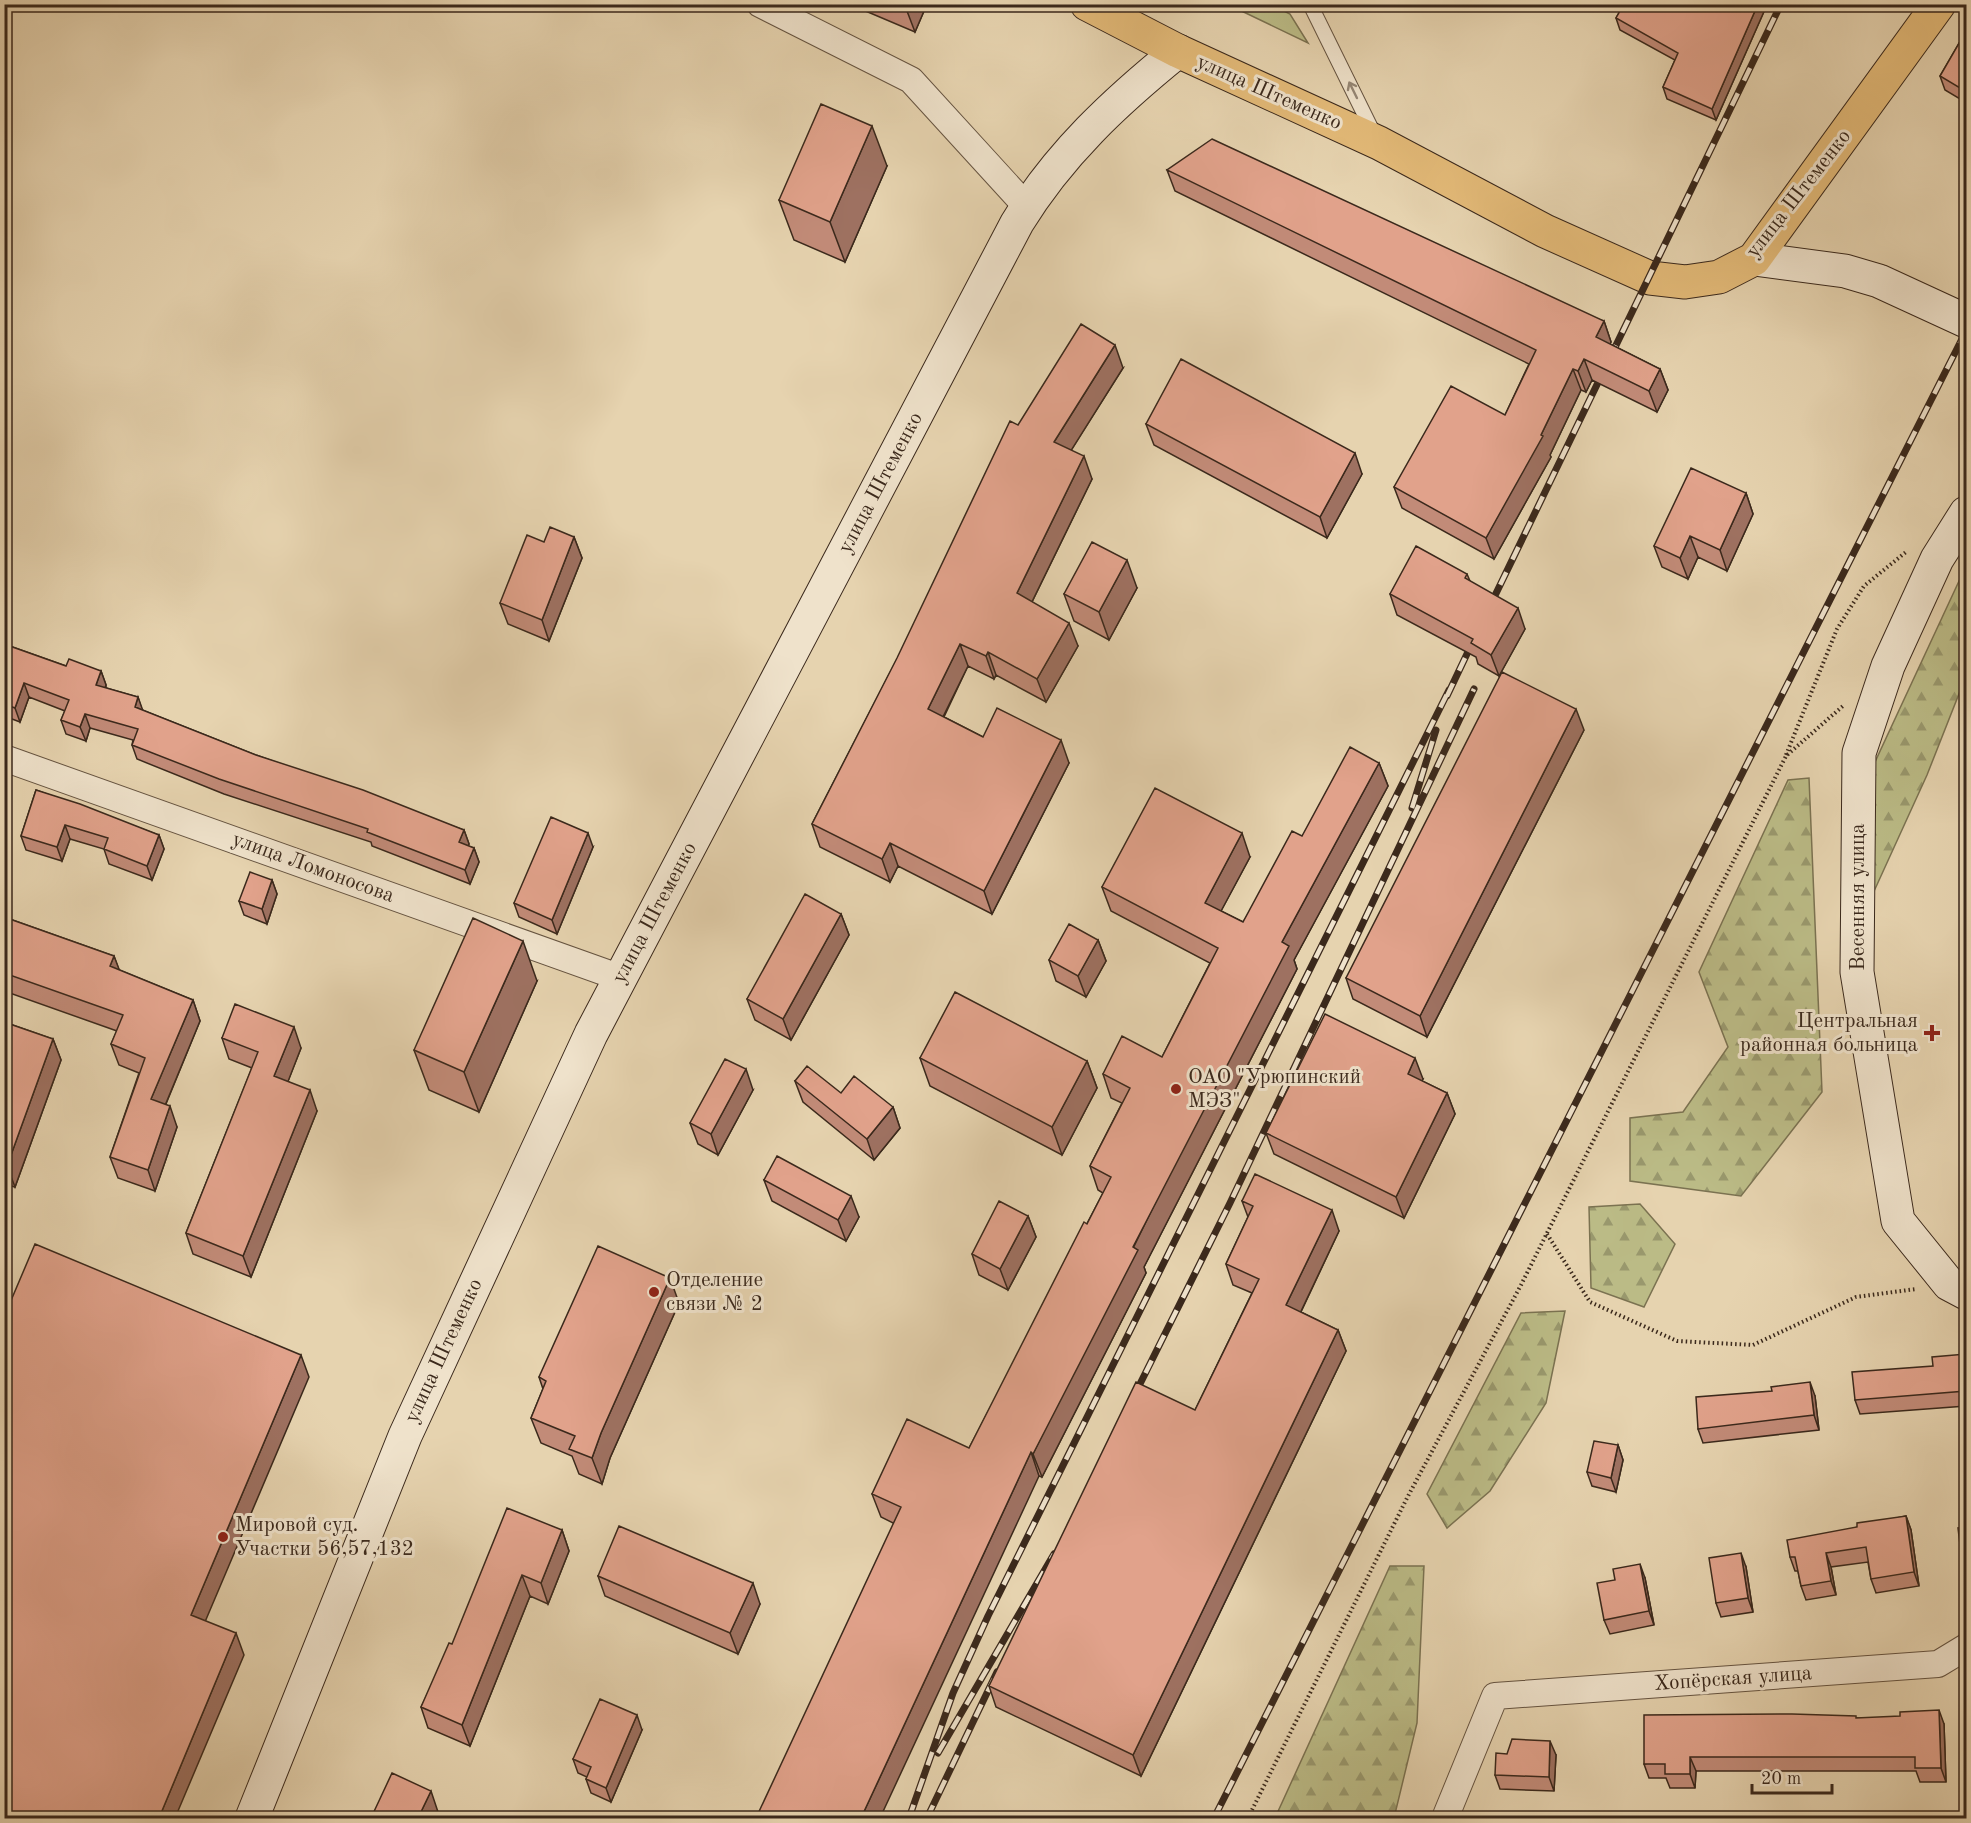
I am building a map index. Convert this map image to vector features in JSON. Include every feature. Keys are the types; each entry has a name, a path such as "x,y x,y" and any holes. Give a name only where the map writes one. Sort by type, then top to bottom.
{"main road":[{"path":"1088,4 1178,51"},
{"name":"улица Штеменко","path":"252,1818 405,1436 586,1045 1027,207 1041,185 1076,144 1120,98 1178,51 1379,143 1545,231 1650,278 1686,282 1719,277 1754,259 1939,4"},
{"path":"1754,259 1856,274 1879,281 1966,321"},
{"name":"Весенняя улица","path":"1958,1288 1898,1221 1857,972 1859,753 1888,666 1938,559 1966,513"}],"street":[{"path":"760,4 911,80 1027,207"},
{"name":"улица Ломоносова","path":"4,758 621,978"},
{"name":"Хопёрская улица","path":"1445,1818 1495,1696 1938,1664 1966,1647"},
{"path":"1938,1664 1966,1662"}],"lane":[{"path":"1310,4 1379,143"}],"path":[{"path":"1248,1818 1407,1498 1547,1234 1785,756 1837,629 1864,586 1908,550"},
{"path":"1785,756 1845,703"},
{"path":"1547,1234 1590,1302 1677,1341 1753,1345 1856,1297 1958,1288"}],"green space":[{"path":"1229,5 1272,5 1290,14 1308,43"},
{"path":"1966,566 1966,676 1927,775 1865,911 1875,762"},
{"path":"1809,778 1822,1092 1741,1196 1630,1181 1630,1118 1683,1112 1728,1047 1699,972 1788,780"},
{"path":"1640,1204 1675,1244 1644,1307 1591,1288 1589,1207"},
{"path":"1565,1311 1546,1403 1490,1491 1447,1528 1427,1494 1521,1313"},
{"path":"1390,1566 1424,1566 1417,1723 1394,1818 1275,1818"}],"building":[{"path":"892,4 910,4 907,11"},
{"path":"1624,4 1758,4 1712,109 1663,87 1678,53 1616,18"},
{"path":"1962,38 1966,41 1966,77 1960,88 1940,76"},
{"path":"821,104 872,126 830,222 779,200"},
{"path":"1212,139 1604,321 1596,337 1660,369 1649,391 1584,359 1578,371 1573,369 1541,435 1543,436 1486,538 1394,487 1451,386 1505,415 1536,350 1167,170"},
{"path":"1081,324 1115,345 1054,442 1084,456 1017,593 1069,623 1037,679 988,652 986,656 960,644 928,709 983,737 997,708 1061,740 984,891 890,843 882,859 812,824 897,658 1010,421 1018,425"},
{"path":"1181,359 1355,453 1320,517 1146,424"},
{"path":"1691,468 1746,493 1720,550 1690,536 1680,558 1654,546"},
{"path":"550,527 574,537 542,620 500,603 527,535 544,542"},
{"path":"1092,542 1127,560 1099,612 1064,594"},
{"path":"1416,546 1467,574 1465,578 1518,608 1491,655 1471,643 1473,639 1390,594"},
{"path":"4,644 66,666 69,659 101,671 96,685 138,697 135,707 256,755 363,790 464,830 459,842 474,848 465,870 367,832 368,829 219,779 132,745 138,729 85,714 80,727 61,720 69,700 24,683 15,708 4,704"},
{"path":"1502,672 1576,709 1420,1016 1346,978"},
{"path":"1350,747 1379,763 1282,942 1289,946 1133,1247 1138,1250 1033,1454 1031,1452 861,1818 756,1818 901,1507 872,1494 907,1419 969,1448 1084,1222 1087,1224 1111,1177 1090,1166 1130,1088 1103,1074 1122,1036 1162,1057 1218,948 1102,887 1155,788 1242,833 1205,903 1243,922 1292,831 1302,836"},
{"path":"36,790 80,804 159,835 147,866 104,849 108,838 65,825 57,847 21,836"},
{"path":"551,817 588,833 552,920 514,903"},
{"path":"250,872 272,880 262,909 239,901"},
{"path":"805,894 841,914 783,1019 747,999"},
{"path":"4,917 114,956 110,966 193,1000 151,1099 170,1106 148,1170 110,1157 145,1058 111,1044 123,1015 4,973"},
{"path":"473,918 523,941 464,1072 414,1050"},
{"path":"1069,924 1098,940 1078,976 1049,960"},
{"path":"955,992 1087,1061 1052,1127 920,1058"},
{"path":"235,1004 294,1027 274,1076 310,1090 243,1256 186,1233 258,1052 222,1038"},
{"path":"1325,1014 1415,1058 1408,1074 1447,1093 1396,1197 1266,1133"},
{"path":"4,1022 53,1039 7,1166 4,1166"},
{"path":"725,1059 746,1069 711,1134 690,1123"},
{"path":"807,1066 841,1093 854,1076 893,1107 867,1139 795,1081"},
{"path":"777,1156 851,1196 838,1220 764,1180"},
{"path":"1255,1174 1332,1210 1286,1305 1338,1330 1133,1755 989,1686 1136,1382 1195,1410 1259,1279 1226,1264 1253,1206 1242,1201"},
{"path":"999,1201 1028,1216 1000,1269 972,1254"},
{"path":"35,1244 301,1355 191,1615 236,1633 159,1818 4,1818 4,1317"},
{"path":"598,1246 670,1278 592,1458 569,1449 575,1436 531,1418 546,1381 539,1377"},
{"path":"1966,1354 1966,1391 1855,1400 1852,1372 1933,1366 1932,1357"},
{"path":"1810,1382 1814,1415 1698,1429 1696,1397 1772,1391 1771,1387"},
{"path":"1594,1441 1618,1445 1611,1478 1587,1472"},
{"path":"507,1508 562,1530 541,1583 522,1575 462,1725 421,1707 449,1643 452,1644"},
{"path":"1906,1516 1914,1572 1871,1579 1866,1547 1826,1553 1831,1581 1801,1586 1795,1557 1790,1557 1787,1540 1857,1527 1857,1523"},
{"path":"619,1526 753,1583 730,1633 598,1576"},
{"path":"1966,1527 1966,1560 1962,1561 1958,1528"},
{"path":"1741,1553 1748,1598 1716,1603 1709,1558"},
{"path":"1640,1564 1649,1611 1604,1620 1597,1583 1615,1580 1613,1569"},
{"path":"600,1699 637,1715 606,1788 586,1779 591,1767 573,1759"},
{"path":"1939,1710 1941,1768 1915,1768 1915,1757 1690,1757 1690,1774 1665,1774 1665,1764 1644,1764 1644,1715 1792,1714 1856,1716 1856,1718 1900,1716 1900,1712"},
{"path":"1512,1739 1550,1741 1549,1777 1495,1775 1496,1753 1507,1754"},
{"path":"392,1773 431,1791 418,1818 371,1818"},
{"path":"1482,1813 1519,1816 1518,1818 1482,1818"}],"railway":[{"path":"1488,610 1781,4"},
{"path":"1214,1818 1966,331"},
{"path":"1447,696 1475,637"},
{"path":"1133,1398 1230,1203 1474,689"},
{"path":"909,1818 953,1693 988,1616 1449,690"},
{"path":"1412,808 1436,730"},
{"path":"938,1753 1054,1554"},
{"path":"927,1818 997,1672"}],"place":[{"name":"Центральная районная больница","path":"1932,1033"},
{"name":"ОАО \"Урюпинский МЭЗ\"","path":"1176,1089"},
{"name":"Отделение связи № 2","path":"654,1292"},
{"name":"Мировой суд. Участки 56,57,132","path":"223,1537"}]}
